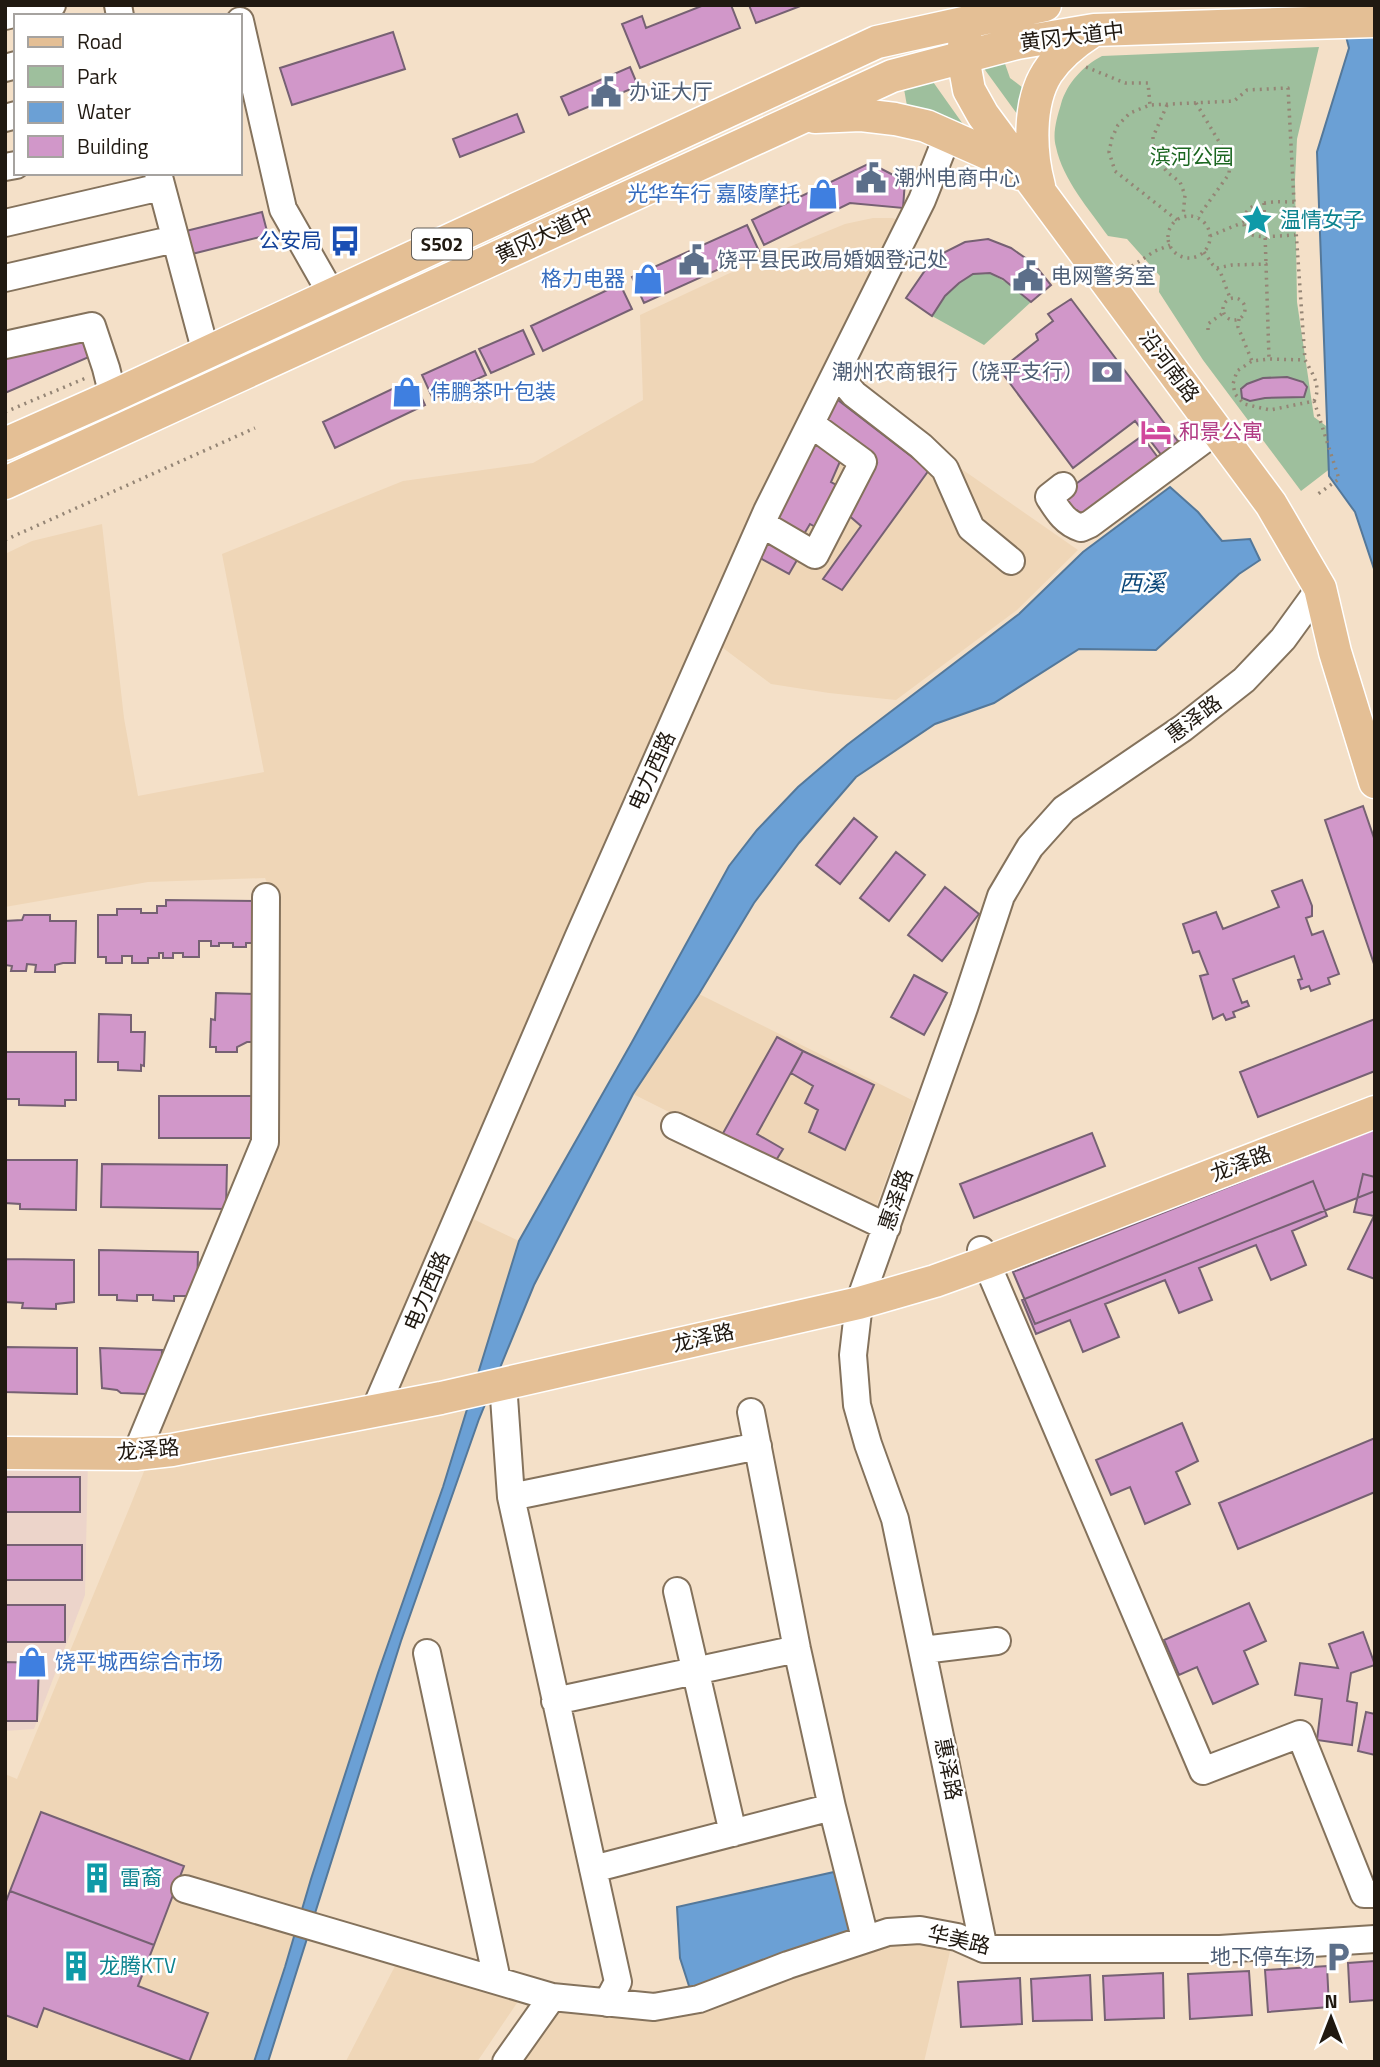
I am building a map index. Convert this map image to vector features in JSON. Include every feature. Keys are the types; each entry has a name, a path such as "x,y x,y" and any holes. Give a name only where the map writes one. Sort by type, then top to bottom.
{"main road":[{"path":"877,42 934,5"},
{"name":"黄冈大道中","path":"5,444 110,382 206,353 877,42 972,14 1045,5"},
{"name":"沿河南路","path":"972,14 963,57 969,90 983,115 1271,504 1320,588 1335,652 1375,782"},
{"name":"黄冈大道中","path":"5,483 892,76 1017,43 1094,30 1375,21"},
{"path":"1042,194 1035,172 1032,146 1038,97 1046,75 1061,57 1094,30"},
{"path":"796,120 861,115 926,126 987,153 1016,171 1042,194"},
{"name":"龙泽路","path":"5,1435 140,1445 172,1450 378,1403 662,1332 935,1282 983,1256 1375,1097"},
{"name":"龙泽路","path":"983,1256 1375,1112"},
{"name":"龙泽路","path":"378,1403 442,1398 862,1294"},
{"name":"龙泽路","path":"5,1453 140,1445"}],"street":[{"path":"5,16 52,5"},
{"path":"244,61 283,209 332,295"},
{"name":"电力西路","path":"378,1403 573,950 762,524 922,200 947,137"},
{"path":"5,223 160,180 206,353"},
{"path":"5,278 175,239"},
{"path":"5,345 92,326 110,382"},
{"path":"836,373 854,394 921,446 944,469 971,528 1011,561"},
{"path":"762,524 815,555 863,462 811,424"},
{"path":"1063,486 1049,497 1063,517 1081,528 1217,430"},
{"name":"惠泽路","path":"984,1949 895,1519 867,1444 857,1405 853,1355 862,1294 1001,896 1030,847 1064,809 1183,728 1244,680 1283,639 1320,588"},
{"path":"140,1445 265,1142 266,897"},
{"path":"675,1126 887,1227"},
{"path":"983,1256 1203,1772 1300,1734 1364,1894 1375,1894"},
{"path":"503,1383 511,1497 618,1982 607,2003"},
{"path":"751,1412 797,1649 832,1807 865,1938"},
{"path":"511,1497 758,1446"},
{"path":"677,1591 733,1833"},
{"path":"923,1650 997,1641"},
{"path":"555,1701 797,1649"},
{"path":"427,1653 498,1980"},
{"path":"593,1870 832,1807"},
{"name":"华美路","path":"185,1889 552,1997 654,2007 699,1999 888,1931 920,1930 957,1937 984,1949 1220,1949 1375,1939"},
{"path":"506,2062 552,1997"}],"path":[{"path":"1082,65 1125,83 1148,83 1150,106"},
{"path":"1177,219 1115,172 1109,152 1118,125 1130,113 1150,106 1234,101 1247,90 1288,88 1305,360 1316,380 1318,394 1314,401 1339,479 1318,494"},
{"path":"1196,103 1230,160 1229,174 1198,217"},
{"path":"1167,105 1153,136 1153,148 1167,172 1180,182 1185,195 1183,216"},
{"path":"1294,202 1254,206 1247,212 1244,222 1249,234 1296,235"},
{"path":"1264,203 1269,359"},
{"path":"1183,216 1198,217 1208,227 1208,246 1199,256 1179,255 1170,245 1169,231 1177,219 1183,216"},
{"path":"1210,236 1244,222"},
{"path":"1107,283 1155,251 1170,245"},
{"path":"1204,251 1220,271 1230,298"},
{"path":"1217,268 1266,264"},
{"path":"1230,298 1238,299 1245,307 1244,314 1239,319 1231,320 1223,313 1223,306 1230,298"},
{"path":"1208,330 1208,324 1223,313"},
{"path":"1239,319 1238,327 1252,361"},
{"path":"1305,360 1252,361 1237,371 1233,384 1235,394 1244,404 1270,410 1314,401"},
{"path":"5,412 110,382"},
{"path":"5,540 255,428"}],"shaded area":[{"path":"873,218 892,218 922,226 827,361 751,514 760,556 834,397 928,470 940,454 1078,550 1017,610 896,700 771,684 719,645 467,1216 519,1241 443,1487 378,1673 254,2062 5,2062 5,1774 17,1779 131,1504 275,1144 278,909 265,878 148,882 5,907 5,554 32,541 102,524 124,718 138,796 264,772 222,554 403,481 533,463 643,400 640,315 762,258 845,224"},
{"path":"699,994 914,1101 875,1210 829,1192 633,1094"},
{"name":"饶平城西综合市场","path":"5,1460 88,1460 85,1595 34,1729 5,1731"},
{"path":"894,1943 952,1943 924,2062 519,2062 555,2003 607,2012"},
{"path":"395,1966 519,2000 477,2062 346,2061"}],"green space":[{"name":"滨河公园","path":"1319,47 1297,139 1297,302 1314,417 1341,437 1331,468 1301,491 1203,360 1159,292 1160,276 1127,239 1108,236 1085,205 1064,171 1055,136 1058,115 1067,89 1082,70 1102,56"},
{"path":"1003,58 1010,78 1027,91 1020,118 980,63"},
{"path":"931,79 965,127 907,106 904,89"},
{"path":"990,273 1016,288 1031,302 984,345 932,316 960,281 972,274"}],"water":[{"path":"1338,5 1375,5 1375,572 1355,512 1329,476 1317,152 1349,48"},
{"name":"西溪","path":"1170,487 1198,512 1222,541 1250,539 1260,560 1239,574 1156,650 1079,649 994,703 935,724 856,777 799,843 754,903 699,994 633,1094 534,1285 479,1419 401,1641 268,2062 254,2062 378,1673 443,1487 519,1241 729,866 757,830 798,787 847,745 1019,614 1083,552"},
{"path":"834,1872 852,1931 690,1989 680,1958 677,1907"}],"building":[{"path":"704,5 731,5 740,28 640,68 622,24 642,16 646,28"},
{"path":"749,5 803,5 756,23"},
{"path":"393,32 405,69 292,105 280,68"},
{"path":"630,67 638,86 569,115 561,97"},
{"path":"517,114 524,132 460,157 453,139"},
{"path":"870,163 905,181 903,208 850,203 764,245 752,220"},
{"path":"262,212 268,235 192,254 186,231"},
{"path":"747,225 759,251 644,303 632,277"},
{"path":"988,239 1011,248 1034,264 1051,285 1031,302 1003,279 990,273 973,274 945,296 932,316 906,298 926,269 945,252 965,242"},
{"path":"620,284 632,309 543,351 531,326"},
{"path":"1071,299 1183,448 1166,461 1135,421 1073,468 1000,370 1038,340 1036,334 1053,321 1048,314"},
{"path":"523,330 534,354 491,373 479,349"},
{"path":"84,338 89,357 5,393 5,356"},
{"path":"475,351 486,375 433,399 422,375"},
{"path":"1287,377 1303,382 1307,387 1304,397 1250,401 1242,398 1241,389 1247,384 1263,378"},
{"path":"413,379 425,405 335,448 323,422"},
{"path":"834,397 929,470 842,590 823,579 861,526 846,513 877,463 848,443 831,482 840,487 819,529 810,524 804,534 777,522"},
{"path":"1142,436 1162,463 1082,521 1062,494"},
{"path":"768,542 797,560 789,574 760,558"},
{"path":"1363,806 1375,841 1375,967 1325,820"},
{"path":"854,818 877,837 840,884 816,865"},
{"path":"896,852 925,875 889,921 860,898"},
{"path":"1302,880 1312,906 1312,916 1306,918 1312,935 1323,931 1339,974 1328,978 1330,984 1311,991 1309,986 1301,989 1298,980 1302,979 1294,956 1233,979 1242,1003 1247,1001 1249,1006 1233,1012 1235,1017 1226,1020 1223,1014 1213,1019 1200,976 1208,974 1199,951 1193,953 1183,924 1216,912 1223,929 1279,907 1272,891"},
{"path":"945,887 979,914 942,961 908,935"},
{"path":"166,900 258,901 258,943 233,947 233,943 211,946 211,941 199,941 199,957 183,957 183,953 173,953 173,958 163,958 163,953 159,953 159,958 148,958 148,963 132,963 132,956 122,956 122,963 106,963 106,957 98,957 98,915 117,915 117,909 141,909 141,913 157,913 157,906 166,906"},
{"path":"24,915 50,915 50,921 76,921 75,963 55,965 55,972 35,972 36,965 27,964 26,971 11,971 12,966 5,965 5,921 22,920"},
{"path":"914,975 947,993 924,1035 891,1017"},
{"path":"216,993 258,994 256,1042 247,1042 237,1047 237,1052 216,1052 216,1047 210,1047"},
{"path":"99,1014 131,1015 131,1032 145,1032 144,1066 141,1065 141,1071 118,1070 118,1062 98,1062"},
{"path":"1375,1019 1375,1071 1258,1117 1240,1072"},
{"path":"777,1037 803,1051 757,1134 783,1149 775,1162 722,1135"},
{"path":"803,1051 874,1085 845,1150 809,1132 818,1110 805,1103 813,1086 791,1073"},
{"path":"5,1052 76,1052 76,1100 65,1100 65,1106 19,1105 19,1099 5,1099"},
{"path":"159,1096 257,1096 257,1138 159,1138"},
{"path":"1375,1129 1375,1191 1035,1324 1013,1272"},
{"path":"1092,1133 1105,1166 974,1218 960,1184"},
{"path":"5,1160 77,1160 76,1210 20,1209 20,1204 5,1203"},
{"path":"102,1164 227,1165 226,1209 101,1207"},
{"path":"1363,1174 1375,1177 1375,1279 1348,1269 1374,1216 1354,1212"},
{"path":"1313,1181 1327,1216 1292,1231 1306,1265 1271,1280 1256,1245 1199,1268 1212,1300 1179,1313 1165,1280 1105,1304 1119,1337 1083,1352 1070,1320 1036,1334 1022,1300"},
{"path":"5,1246 6,1259 74,1260 74,1302 56,1304 56,1309 22,1308 23,1303 5,1302"},
{"path":"99,1250 198,1252 197,1296 174,1296 174,1301 153,1300 153,1295 137,1295 137,1301 117,1300 117,1295 99,1295"},
{"path":"5,1347 77,1348 77,1394 5,1392"},
{"path":"100,1348 162,1350 161,1390 146,1394 121,1393 102,1388"},
{"path":"1182,1423 1198,1461 1176,1472 1190,1504 1145,1524 1130,1487 1111,1495 1096,1460"},
{"path":"1375,1438 1375,1492 1238,1549 1219,1503"},
{"path":"5,1477 80,1477 80,1512 5,1512"},
{"path":"5,1545 82,1545 82,1580 5,1580"},
{"path":"1249,1603 1266,1641 1244,1651 1258,1684 1213,1704 1197,1667 1179,1675 1164,1640"},
{"path":"5,1605 65,1605 65,1642 5,1642"},
{"path":"1363,1632 1375,1665 1351,1673 1347,1701 1357,1703 1352,1745 1317,1740 1322,1699 1295,1695 1300,1663 1338,1668 1329,1644"},
{"path":"5,1662 39,1663 37,1721 5,1721"},
{"path":"1366,1712 1375,1714 1375,1755 1358,1751"},
{"name":"雷裔","path":"41,1812 184,1866 154,1945 10,1891"},
{"name":"龙腾KTV","path":"10,1891 154,1945 138,1986 208,2013 189,2062 44,2008 37,2027 5,2015 5,1904"},
{"path":"1375,1961 1375,2000 1350,2002 1348,1963"},
{"path":"1327,1966 1329,2007 1268,2012 1265,1970"},
{"path":"1249,1971 1252,2015 1190,2019 1188,1974"},
{"path":"1163,1973 1164,2018 1105,2020 1103,1976"},
{"path":"1090,1975 1092,2020 1033,2021 1031,1979"},
{"path":"1020,1978 1022,2024 961,2027 958,1982"}],"place":[{"name":"办证大厅","path":"606,92"},
{"name":"潮州电商中心","path":"871,178"},
{"name":"光华车行 嘉陵摩托","path":"823,194"},
{"name":"温情女子","path":"1257,220"},
{"name":"公安局","path":"345,241"},
{"name":"饶平县民政局婚姻登记处","path":"694,260"},
{"name":"电网警务室","path":"1028,276"},
{"name":"格力电器","path":"648,279"},
{"name":"潮州农商银行（饶平支行）","path":"1107,372"},
{"name":"伟鹏茶叶包装","path":"407,392"},
{"name":"和景公寓","path":"1156,432"},
{"name":"饶平城西综合市场","path":"32,1662"},
{"name":"雷裔","path":"97,1878"},
{"name":"地下停车场","path":"1338,1957"},
{"name":"龙腾KTV","path":"76,1966"}]}
